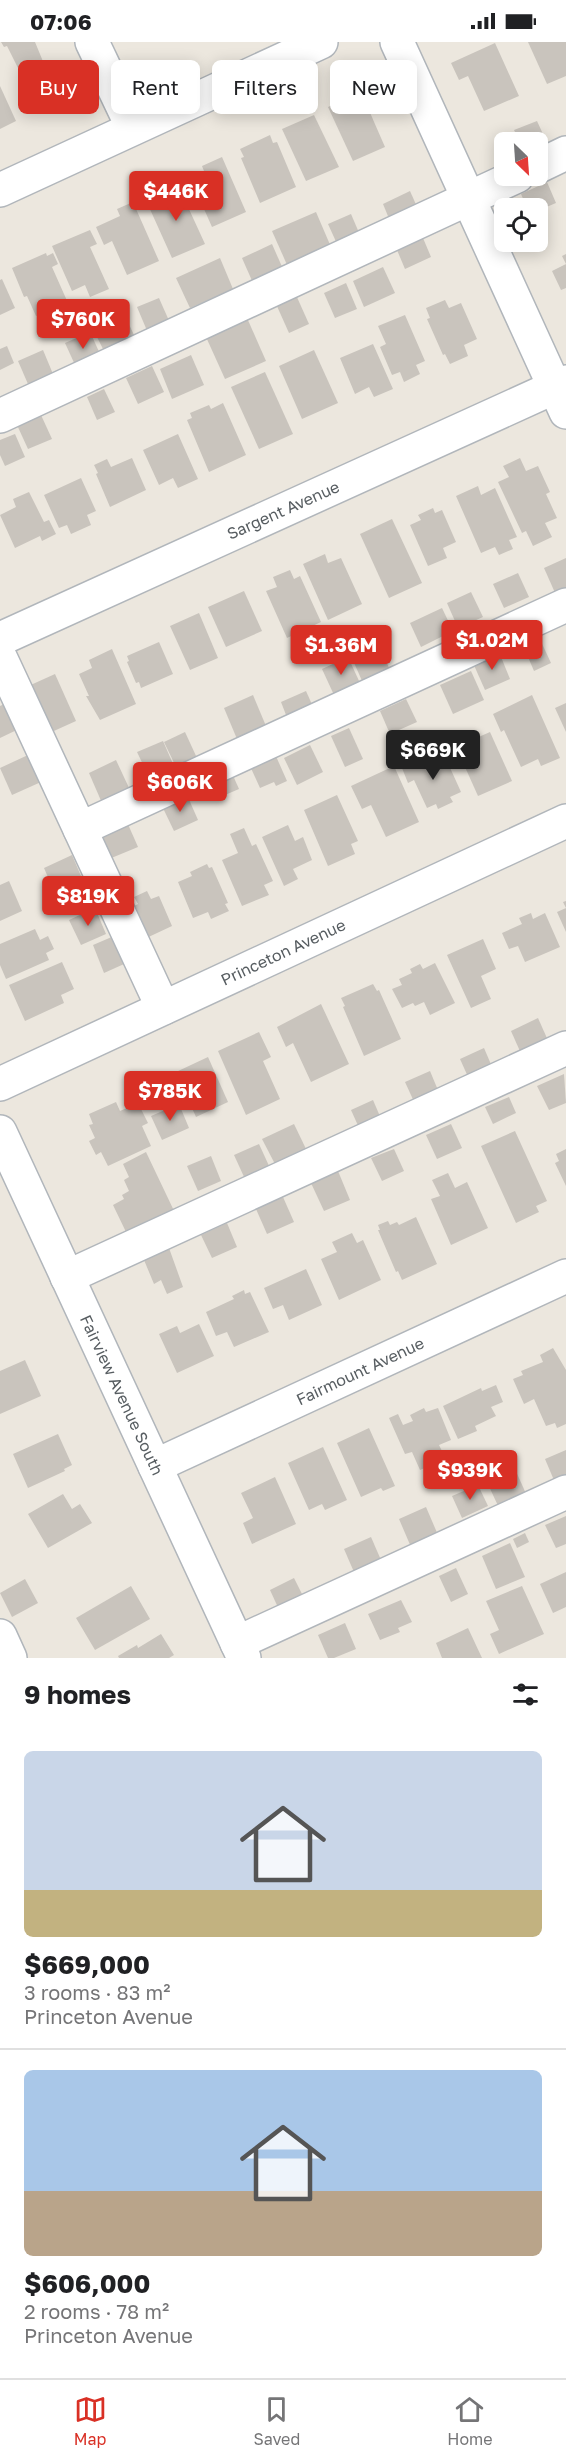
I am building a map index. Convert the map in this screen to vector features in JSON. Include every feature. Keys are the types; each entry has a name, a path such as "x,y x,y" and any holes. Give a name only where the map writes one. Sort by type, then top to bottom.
{"street":[{"path":"92,42 134,128"},
{"path":"0,190 321,42"},
{"path":"397,42 562,394"},
{"path":"548,161 566,153"},
{"path":"0,416 494,186"},
{"name":"Sargent Avenue","path":"0,639 562,394"},
{"path":"80,829 566,605"},
{"path":"0,657 163,1008"},
{"name":"Princeton Avenue","path":"0,1084 566,821"},
{"path":"67,1277 566,1048"},
{"name":"Fairview Avenue South","path":"0,1132 241,1651"},
{"name":"Fairmount Avenue","path":"155,1466 566,1276"},
{"path":"241,1651 566,1492"},
{"path":"0,1636 10,1658"}],"building":[{"path":"1,42 35,42 42,60 18,60 18,68 7,46 4,47"},
{"path":"528,42 566,42 566,76 547,84"},
{"path":"495,43 519,96 484,111 468,76 459,80 451,63"},
{"path":"0,86 16,121 0,129"},
{"path":"331,114 371,114 385,147 353,161"},
{"path":"314,115 339,167 306,181 282,129"},
{"path":"537,121 542,132 515,132 514,130"},
{"path":"270,135 273,143 277,142 296,187 260,203 241,158 244,157 240,149"},
{"path":"222,157 246,212 212,227 192,182 206,176 202,166"},
{"path":"177,183 205,244 172,258 149,207 163,201 159,191"},
{"path":"548,184 556,203 548,206 548,198 523,198 521,194"},
{"path":"410,191 418,209 390,221 383,204"},
{"path":"133,202 159,261 127,275 112,241 104,245 96,227 120,216 117,209"},
{"path":"316,212 331,247 288,267 272,231"},
{"path":"351,214 360,235 338,246 328,224"},
{"path":"90,230 97,244 90,247 109,289 90,297 85,285 72,291 52,246"},
{"path":"423,238 431,257 405,269 397,250"},
{"path":"272,244 283,269 253,283 242,258"},
{"path":"46,253 47,256 53,253 58,264 52,267 68,303 36,316 27,296 24,297 12,268"},
{"path":"220,258 233,289 190,308 176,278"},
{"path":"566,264 566,288 561,290 552,271"},
{"path":"383,267 395,293 364,307 353,281"},
{"path":"2,279 15,308 0,315 0,280"},
{"path":"346,283 357,309 335,318 324,293"},
{"path":"296,295 309,324 289,333 276,304"},
{"path":"159,298 170,323 148,333 137,307"},
{"path":"445,300 449,308 461,303 477,339 464,345 468,356 450,364 445,354 443,355 427,319 430,318 426,308"},
{"path":"121,308 136,339 105,353 90,323"},
{"path":"405,315 425,361 416,365 420,374 404,382 400,372 392,375 380,347 386,344 378,326"},
{"path":"247,318 266,361 225,379 206,337"},
{"path":"90,332 101,356 76,367 65,343"},
{"path":"373,344 393,389 374,397 369,387 355,394 340,358"},
{"path":"7,346 14,363 0,370 0,349"},
{"path":"43,350 53,374 28,384 18,361"},
{"path":"314,350 338,403 302,419 279,366"},
{"path":"191,355 204,385 172,399 160,369"},
{"path":"152,366 164,392 138,404 126,378"},
{"path":"265,372 293,434 259,449 231,387"},
{"path":"104,389 115,412 97,420 87,397"},
{"path":"223,403 246,455 209,472 187,420 192,418 190,413 209,405 211,409"},
{"path":"41,415 52,439 28,449 17,425"},
{"path":"15,434 25,457 5,466 0,455 0,440"},
{"path":"178,434 198,479 178,488 173,478 159,485 143,450"},
{"path":"132,458 146,490 110,507 94,465 107,459 111,467"},
{"path":"520,458 526,471 538,466 550,492 546,494 557,518 545,523 552,537 533,546 526,531 522,533 498,482 509,477 503,466"},
{"path":"81,478 96,511 87,515 91,525 71,534 67,525 59,528 44,495"},
{"path":"478,486 481,495 495,488 517,537 509,540 513,549 499,555 495,547 481,553 456,496"},
{"path":"29,492 44,522 49,520 56,534 42,541 40,536 15,548 0,515 16,507 13,499"},
{"path":"433,508 435,513 442,510 456,542 443,548 447,558 428,566 410,525 421,520 418,515"},
{"path":"392,519 422,583 389,598 360,534"},
{"path":"325,554 328,563 341,558 362,604 328,620 303,564"},
{"path":"566,558 566,590 556,595 544,568"},
{"path":"290,570 294,579 300,576 321,622 287,638 266,591 277,587 273,577"},
{"path":"518,573 529,597 504,608 493,584"},
{"path":"244,591 262,631 226,647 208,607"},
{"path":"471,592 483,617 458,628 447,603"},
{"path":"442,608 453,631 421,647 410,623"},
{"path":"199,613 218,658 190,670 170,626"},
{"path":"538,635 551,663 534,671 522,643"},
{"path":"159,642 173,674 141,688 139,682 136,683 127,662 129,661 127,656"},
{"path":"378,643 390,670 363,683 351,656"},
{"path":"112,649 136,704 100,720 86,696 89,696 79,674 92,668 89,660"},
{"path":"499,652 510,679 485,690 473,663"},
{"path":"348,657 360,683 334,695 322,669"},
{"path":"471,671 484,700 453,714 440,685"},
{"path":"55,674 76,721 45,735 24,688"},
{"path":"306,691 314,709 288,720 281,702"},
{"path":"253,695 266,726 237,739 224,708"},
{"path":"532,695 560,758 541,766 538,759 521,767 504,730 501,732 493,714"},
{"path":"406,699 417,722 390,734 380,711"},
{"path":"11,701 23,727 0,738 0,706"},
{"path":"566,703 566,732 555,708"},
{"path":"349,728 363,759 345,767 331,736"},
{"path":"185,732 197,758 176,767 164,742"},
{"path":"490,732 512,781 478,796 456,747"},
{"path":"163,741 174,766 149,777 137,752"},
{"path":"310,745 323,772 297,785 284,758"},
{"path":"432,752 438,765 447,761 461,792 450,797 453,802 438,809 436,804 427,808 414,780 408,783 402,768"},
{"path":"275,754 287,781 276,786 274,782 260,788 250,766"},
{"path":"28,755 41,782 12,795 0,768"},
{"path":"116,760 130,790 102,803 89,773"},
{"path":"394,766 419,822 386,837 371,805 362,809 351,786"},
{"path":"231,771 239,789 211,801 204,783"},
{"path":"187,795 198,820 174,831 162,806"},
{"path":"337,795 358,841 351,844 355,854 328,866 304,810"},
{"path":"127,822 138,847 109,859 99,835"},
{"path":"288,825 295,841 303,837 312,860 293,869 298,879 284,886 262,837"},
{"path":"244,828 252,846 256,844 273,881 264,885 269,895 242,906 222,860 238,853 230,834"},
{"path":"72,855 84,883 56,896 44,868"},
{"path":"207,864 209,868 212,867 228,903 225,904 229,911 211,919 208,912 193,918 178,882 192,876 190,872"},
{"path":"9,881 22,911 0,921 0,885"},
{"path":"147,891 151,899 159,896 172,926 140,941 126,910 138,904 134,897"},
{"path":"95,908 106,934 81,945 69,920"},
{"path":"566,908 566,932 557,912"},
{"path":"531,913 533,919 545,913 560,947 525,962 518,946 509,949 502,933 522,924 519,918"},
{"path":"35,929 40,940 48,936 54,949 46,953 49,960 6,979 0,965 0,944"},
{"path":"121,933 133,960 104,973 93,945"},
{"path":"483,939 496,969 481,976 491,999 471,1008 447,955"},
{"path":"62,962 74,989 61,995 64,1003 25,1021 9,985"},
{"path":"435,963 455,1003 430,1015 424,1002 415,1006 413,1003 402,1008 392,989 402,985 399,979 412,973 410,969 420,964 423,969"},
{"path":"373,984 377,991 379,990 401,1039 364,1056 341,998"},
{"path":"321,1004 349,1064 311,1082 293,1043 286,1047 277,1027"},
{"path":"538,1018 550,1045 523,1058 511,1031"},
{"path":"259,1032 271,1057 263,1061 280,1099 246,1115 218,1051"},
{"path":"484,1048 493,1069 469,1079 460,1059"},
{"path":"208,1057 228,1102 196,1117 176,1072"},
{"path":"430,1071 440,1095 416,1106 405,1082"},
{"path":"564,1074 566,1103 549,1110 537,1086"},
{"path":"509,1097 516,1113 493,1124 485,1107"},
{"path":"373,1100 382,1121 360,1130 351,1110"},
{"path":"116,1102 120,1111 138,1103 148,1123 142,1126 151,1146 108,1166 101,1152 96,1155 89,1141 95,1138 89,1125 93,1124 89,1114"},
{"path":"179,1104 189,1128 162,1140 151,1116"},
{"path":"294,1124 307,1151 276,1166 262,1139"},
{"path":"451,1124 462,1148 437,1159 426,1135"},
{"path":"515,1131 547,1201 536,1206 539,1212 516,1223 481,1146"},
{"path":"259,1144 270,1168 245,1179 234,1155"},
{"path":"394,1149 404,1171 382,1181 371,1158"},
{"path":"566,1149 566,1186 555,1163 559,1161 556,1154"},
{"path":"146,1152 176,1215 139,1233 136,1227 126,1232 113,1205 124,1199 122,1195 129,1191 124,1180 129,1177 123,1164"},
{"path":"211,1156 221,1181 198,1191 187,1166"},
{"path":"338,1171 350,1200 324,1211 311,1183"},
{"path":"448,1173 455,1188 467,1182 488,1228 451,1245 431,1199 440,1196 432,1180"},
{"path":"283,1197 294,1222 267,1234 256,1209"},
{"path":"416,1217 437,1264 402,1280 398,1271 396,1272 378,1225 388,1221 390,1225 397,1222 399,1225"},
{"path":"227,1223 237,1247 212,1258 201,1235"},
{"path":"352,1233 357,1243 363,1240 381,1280 339,1300 321,1259 337,1252 332,1242"},
{"path":"169,1248 183,1287 167,1294 161,1280 154,1284 144,1260"},
{"path":"306,1269 322,1305 289,1320 283,1305 273,1309 264,1288"},
{"path":"244,1290 245,1294 250,1292 269,1332 234,1347 227,1332 216,1336 206,1312 234,1299 232,1296"},
{"path":"199,1324 214,1356 177,1373 159,1334 177,1326 180,1333"},
{"path":"553,1348 566,1370 566,1424 557,1428 555,1423 546,1426 534,1399 524,1404 513,1379 523,1375 521,1371 543,1362 540,1355"},
{"path":"25,1360 41,1396 0,1414 0,1371"},
{"path":"496,1385 503,1402 491,1407 496,1416 475,1426 477,1431 458,1439 443,1406 481,1388 482,1391"},
{"path":"424,1408 426,1412 438,1408 451,1440 439,1445 446,1459 420,1470 412,1452 405,1454 389,1418 398,1414 403,1425 413,1421 410,1415"},
{"path":"369,1428 395,1486 383,1491 381,1488 361,1497 337,1443"},
{"path":"58,1434 72,1465 64,1469 65,1471 28,1488 13,1454"},
{"path":"323,1447 347,1500 325,1510 322,1504 309,1510 288,1463"},
{"path":"566,1450 566,1480 556,1485 545,1459"},
{"path":"514,1467 528,1498 500,1510 486,1480"},
{"path":"275,1477 296,1524 252,1544 243,1523 253,1518 241,1493"},
{"path":"478,1485 488,1506 462,1518 452,1496"},
{"path":"63,1494 72,1509 80,1504 92,1523 48,1548 28,1514"},
{"path":"426,1507 441,1542 414,1554 399,1519"},
{"path":"566,1516 566,1544 556,1548 545,1525"},
{"path":"525,1533 529,1542 517,1548 513,1539"},
{"path":"371,1537 384,1567 357,1579 344,1549"},
{"path":"510,1543 525,1577 496,1589 482,1556"},
{"path":"456,1568 468,1594 451,1602 439,1576"},
{"path":"566,1572 566,1607 553,1613 540,1584"},
{"path":"294,1578 306,1602 281,1614 270,1590"},
{"path":"25,1579 38,1603 12,1617 0,1593"},
{"path":"131,1586 150,1619 95,1650 76,1618"},
{"path":"522,1586 544,1634 499,1654 490,1634 499,1630 486,1601"},
{"path":"401,1600 412,1622 398,1628 400,1632 380,1640 368,1614"},
{"path":"345,1623 356,1649 334,1658 328,1658 318,1635"},
{"path":"468,1628 482,1658 442,1658 436,1643"},
{"path":"161,1634 174,1655 169,1658 119,1658 118,1656 137,1645 138,1648"}]}
